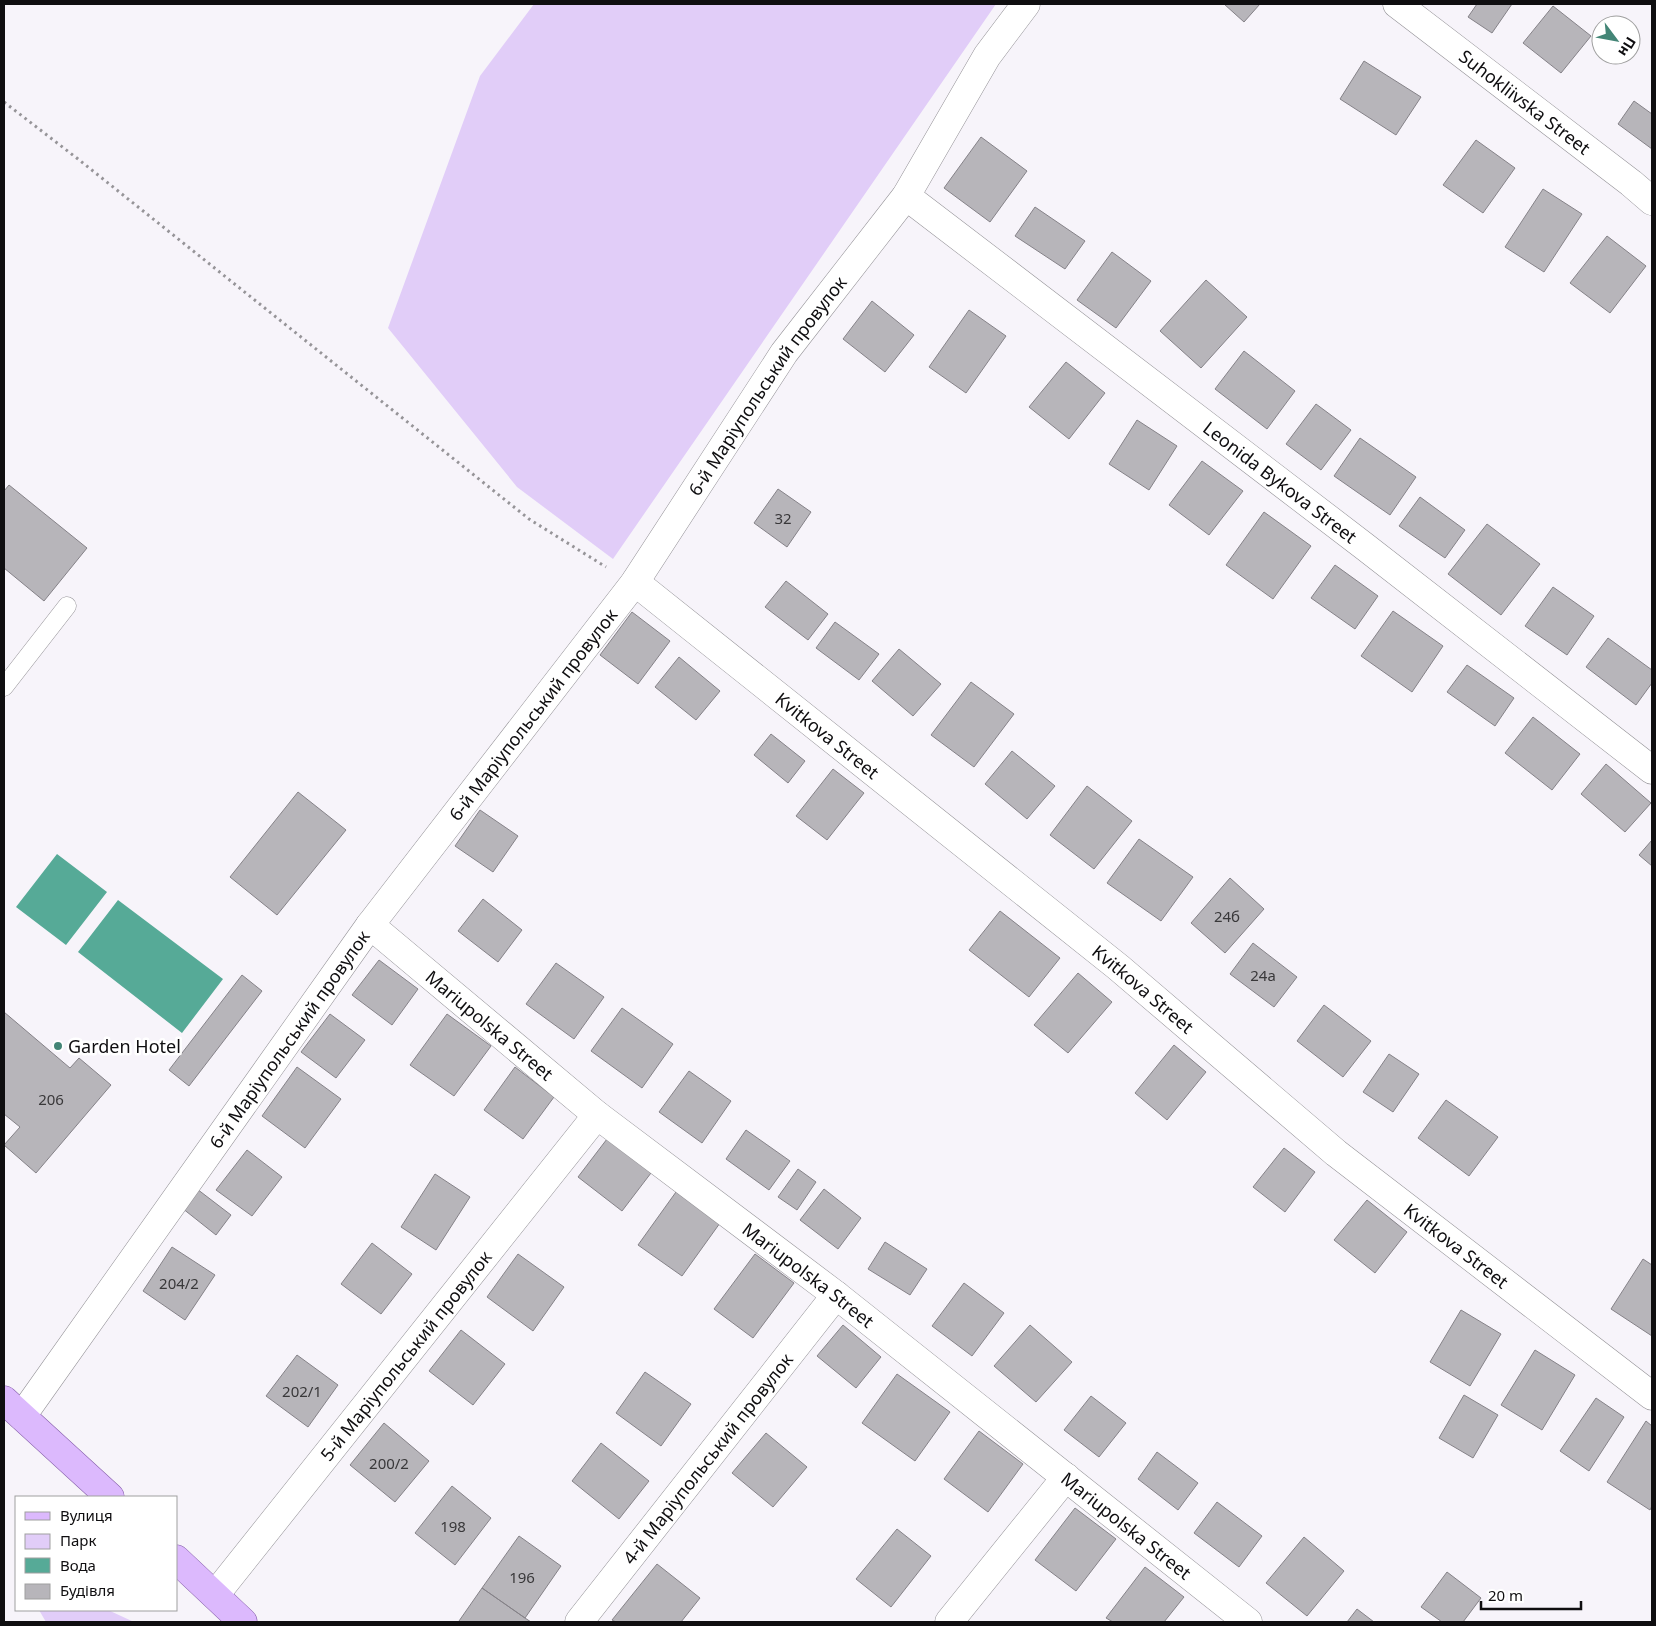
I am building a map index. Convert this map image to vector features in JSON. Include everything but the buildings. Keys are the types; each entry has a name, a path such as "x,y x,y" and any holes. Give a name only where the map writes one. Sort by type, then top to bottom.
{"main road":[{"path":"13,1408 109,1496"},
{"path":"178,1561 243,1622"}],"street":[{"name":"6-й Маріупольський провулок","path":"13,1408 370,925 635,582 784,353 906,196 987,56 1026,4"},
{"name":"Suhokliivska Street","path":"1397,4 1652,201"},
{"name":"Leonida Bykova Street","path":"906,196 1364,546 1652,770"},
{"name":"Kvitkova Street","path":"635,582 1118,967 1336,1153 1652,1396"},
{"name":"Mariupolska Street","path":"370,925 597,1115 836,1295 1248,1622"},
{"name":"5-й Маріупольський провулок","path":"215,1595 597,1115"},
{"name":"4-й Маріупольський провулок","path":"579,1622 836,1295"},
{"path":"949,1622 1066,1477"}],"lane":[{"path":"4,687 67,606"}],"path":[{"path":"4,102 529,519 608,568 635,582"}],"green space":[{"path":"534,4 996,4 613,559 517,487 388,328 480,76"},
{"path":"40,1611 110,1611 134,1622 46,1622"}],"water":[{"path":"57,854 107,892 66,945 16,907"},
{"path":"118,900 223,979 182,1033 78,952"}],"place":[{"name":"Garden Hotel","path":"58,1046"}]}
